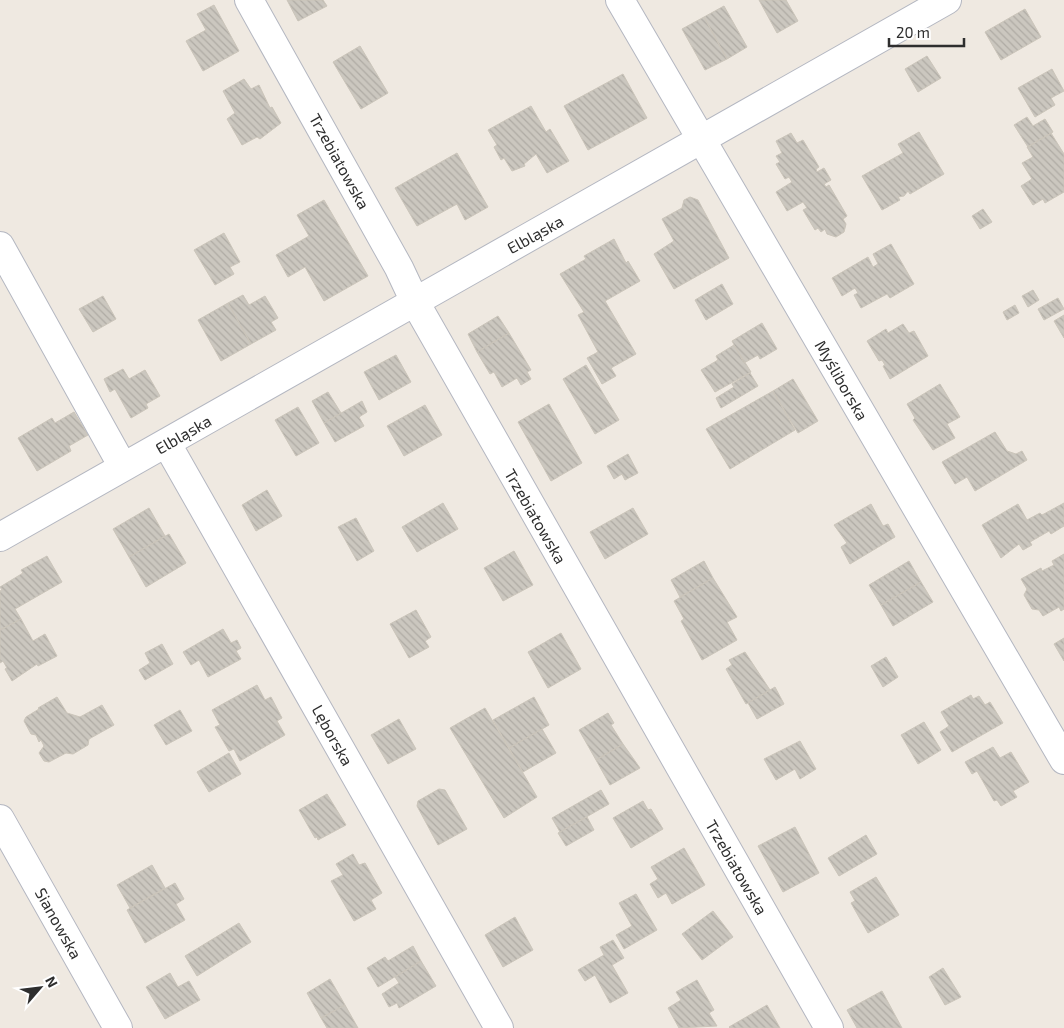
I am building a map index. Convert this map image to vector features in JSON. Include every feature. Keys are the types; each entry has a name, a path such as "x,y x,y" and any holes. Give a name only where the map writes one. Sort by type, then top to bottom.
{"street":[{"name":"Trzebiatowska","path":"249,0 380,234 415,302 829,1028"},
{"name":"Myśliborska","path":"620,0 1064,760"},
{"name":"Elbląska","path":"0,537 947,0"},
{"path":"0,246 123,467"},
{"name":"Lęborska","path":"167,444 499,1028"},
{"name":"Sianowska","path":"0,819 118,1028"}],"building":[{"path":"287,0 323,0 327,6 298,21"},
{"path":"759,0 786,0 798,21 777,33"},
{"path":"214,5 239,51 203,71 186,41 206,30 197,14"},
{"path":"724,6 747,47 727,59 704,17"},
{"path":"1025,9 1041,37 1001,60 985,32"},
{"path":"704,17 727,59 705,70 682,29"},
{"path":"360,46 388,93 361,109 333,62"},
{"path":"927,56 941,78 918,92 905,69"},
{"path":"1052,69 1064,91 1051,98 1055,105 1035,117 1018,88"},
{"path":"623,74 647,118 588,150 564,106"},
{"path":"244,79 251,89 259,85 270,108 272,107 281,123 260,139 257,137 242,145 227,119 235,113 223,91"},
{"path":"531,106 546,132 550,129 569,161 547,173 536,154 524,164 525,166 512,171 504,158 501,160 494,147 497,145 488,130"},
{"path":"1027,117 1033,126 1045,119 1053,132 1028,147 1014,125"},
{"path":"919,132 944,174 910,194 908,191 904,196 898,197 900,200 882,210 862,176 903,153 898,144"},
{"path":"791,133 797,143 803,140 819,167 816,169 817,172 824,168 831,180 824,184 826,187 829,185 847,216 843,219 846,224 844,232 836,237 827,234 825,229 821,232 818,228 815,230 803,210 807,208 803,202 787,211 776,192 792,182 789,177 785,179 776,164 780,162 776,156 782,153 776,141"},
{"path":"1051,133 1064,154 1064,192 1045,203 1043,199 1033,205 1021,186 1032,179 1022,163 1033,157 1027,147"},
{"path":"457,153 488,207 465,220 457,204 417,226 395,188"},
{"path":"690,197 698,200 729,258 674,289 654,254 674,241 662,219 682,208 684,200"},
{"path":"324,200 368,276 324,301 305,267 288,277 276,255 309,236 297,215"},
{"path":"983,209 992,222 980,229 972,216"},
{"path":"224,233 240,262 230,267 234,274 215,285 194,250"},
{"path":"614,239 626,263 628,261 640,281 605,301 636,354 611,368 616,376 602,384 587,358 598,352 578,315 584,312 560,274 586,259 584,256"},
{"path":"891,244 914,284 890,298 887,294 861,308 854,295 858,293 855,288 842,296 832,278 868,257 873,267 878,264 873,254"},
{"path":"722,284 733,304 706,320 695,300"},
{"path":"1033,290 1039,300 1028,307 1022,296"},
{"path":"243,295 249,305 265,296 278,318 271,322 276,330 251,344 228,303"},
{"path":"103,296 116,319 93,332 79,309"},
{"path":"1058,298 1064,309 1044,320 1038,309"},
{"path":"228,303 251,344 221,361 198,320"},
{"path":"1015,305 1019,313 1007,320 1003,312"},
{"path":"1064,315 1064,338 1054,321"},
{"path":"498,316 509,333 477,352 468,334"},
{"path":"762,323 777,349 760,359 758,355 744,363 732,341"},
{"path":"903,324 909,333 914,331 928,356 890,379 882,360 879,361 867,341 886,329 888,333"},
{"path":"509,333 531,370 527,372 531,379 521,385 517,378 502,387 494,372 490,374 477,352"},
{"path":"734,345 751,372 715,392 701,370 718,360 716,356"},
{"path":"396,355 411,382 379,400 364,372"},
{"path":"586,365 619,420 595,434 563,379"},
{"path":"123,369 129,379 145,370 160,396 146,404 148,408 131,418 115,389 110,392 104,379"},
{"path":"750,373 758,386 721,408 716,398 734,387 732,384"},
{"path":"793,379 818,421 798,433 773,391"},
{"path":"940,384 960,417 947,424 955,438 933,450 913,420 915,418 907,404"},
{"path":"773,391 795,430 730,469 706,429"},
{"path":"328,392 341,413 324,423 312,401"},
{"path":"362,401 367,412 359,417 364,426 335,442 324,423"},
{"path":"549,404 582,463 551,481 518,422"},
{"path":"425,405 442,435 404,456 387,426"},
{"path":"298,407 319,443 296,456 275,420"},
{"path":"74,412 88,435 69,446 71,451 37,471 18,438 52,418 55,423"},
{"path":"995,432 1007,451 1016,454 1022,451 1027,460 975,491 967,477 955,484 942,462"},
{"path":"628,454 638,473 625,480 622,474 614,479 607,466"},
{"path":"267,490 282,516 256,531 242,505"},
{"path":"443,503 458,529 417,552 402,527"},
{"path":"1064,503 1064,526 1051,534 1049,531 1030,542 1032,545 1023,550 1019,544 1001,558 982,525 1018,504 1027,520 1040,513 1042,515"},
{"path":"871,504 883,526 888,524 895,537 850,564 841,547 847,543 834,525"},
{"path":"149,508 165,536 129,557 113,529"},
{"path":"633,508 648,534 605,559 590,532"},
{"path":"356,518 374,551 357,561 338,527"},
{"path":"169,534 186,563 146,587 129,557"},
{"path":"514,551 533,585 503,601 484,568"},
{"path":"1064,554 1064,609 1061,611 1059,607 1043,616 1039,610 1032,609 1024,595 1027,589 1021,579 1041,568 1042,571 1054,565 1052,561"},
{"path":"47,556 62,582 15,609 21,619 0,630 0,591 2,590 0,587 23,573 21,570"},
{"path":"704,561 713,578 680,597 671,580"},
{"path":"909,561 921,582 881,605 869,585"},
{"path":"713,578 737,617 727,622 737,640 702,660 681,621 684,619 674,601"},
{"path":"921,582 933,602 893,626 881,605"},
{"path":"416,610 431,637 425,641 429,647 409,658 390,624"},
{"path":"21,619 33,641 45,634 57,656 38,666 37,664 12,681 3,661 0,663 0,630"},
{"path":"223,629 231,643 237,640 241,648 236,651 241,659 208,677 199,660 191,665 183,652"},
{"path":"561,633 581,669 548,688 528,652"},
{"path":"1064,638 1064,661 1054,644"},
{"path":"162,644 173,664 145,680 139,670 150,663 145,653"},
{"path":"745,652 770,690 746,704 726,669 732,665 729,660"},
{"path":"886,657 898,677 883,687 871,666"},
{"path":"257,685 265,700 271,697 282,718 277,721 285,735 240,761 234,749 229,751 215,727 220,725 212,710"},
{"path":"775,687 784,704 757,719 748,703"},
{"path":"971,695 973,699 979,696 985,705 990,702 1003,723 952,752 940,732 949,726 941,712"},
{"path":"57,697 67,713 80,717 102,705 114,725 89,739 88,745 73,754 66,753 49,762 44,761 39,753 44,746 41,740 39,742 36,735 31,734 24,721 26,717 38,708"},
{"path":"534,697 549,725 509,748 493,720"},
{"path":"485,708 537,797 504,818 450,728"},
{"path":"180,710 192,731 166,745 154,725"},
{"path":"608,713 614,723 611,725 623,744 596,760 579,730"},
{"path":"399,719 416,749 388,764 371,735"},
{"path":"924,722 941,750 918,764 901,735"},
{"path":"542,729 556,753 523,772 509,748"},
{"path":"800,741 816,769 800,779 795,769 776,780 764,759"},
{"path":"623,744 640,768 610,785 596,760"},
{"path":"993,747 1000,758 1011,752 1029,782 1013,791 1017,797 1001,806 997,800 994,801 977,771 972,774 965,762"},
{"path":"229,753 241,774 209,792 197,772"},
{"path":"439,789 445,790 467,829 438,845 417,806 418,801"},
{"path":"601,790 609,804 560,832 552,818"},
{"path":"327,794 346,825 318,840 299,810"},
{"path":"643,801 648,810 651,809 663,829 631,848 613,818"},
{"path":"587,817 594,830 566,846 558,833"},
{"path":"795,827 819,873 783,892 758,846"},
{"path":"866,835 877,854 839,876 828,858"},
{"path":"684,848 705,885 672,904 666,893 658,898 650,884 658,879 651,867"},
{"path":"353,854 359,865 365,863 382,893 371,900 376,909 354,921 331,881 343,875 336,864"},
{"path":"152,865 165,888 130,908 117,885"},
{"path":"876,877 899,915 868,933 851,903 855,901 850,892"},
{"path":"175,883 184,899 176,904 185,920 145,943 127,910"},
{"path":"636,894 657,930 624,949 616,935 632,926 619,903"},
{"path":"713,911 733,937 702,960 682,934"},
{"path":"515,917 533,950 503,967 485,935"},
{"path":"239,923 251,942 197,976 185,956"},
{"path":"613,940 624,958 612,965 628,993 610,1003 595,975 585,981 578,970 604,955 600,947"},
{"path":"413,946 421,961 378,987 367,968 385,957 388,961"},
{"path":"421,961 436,986 399,1008 397,1003 389,1007 382,994 399,983 395,977"},
{"path":"943,968 961,997 945,1005 929,977"},
{"path":"170,973 178,987 189,981 200,1000 165,1019 146,987"},
{"path":"330,979 345,1005 321,1018 307,993"},
{"path":"697,980 714,1010 709,1013 717,1026 679,1028 668,1008 681,1000 676,992"},
{"path":"882,991 902,1028 857,1028 847,1010"},
{"path":"345,1005 358,1028 327,1028 321,1018"},
{"path":"767,1005 780,1028 729,1027"}]}
